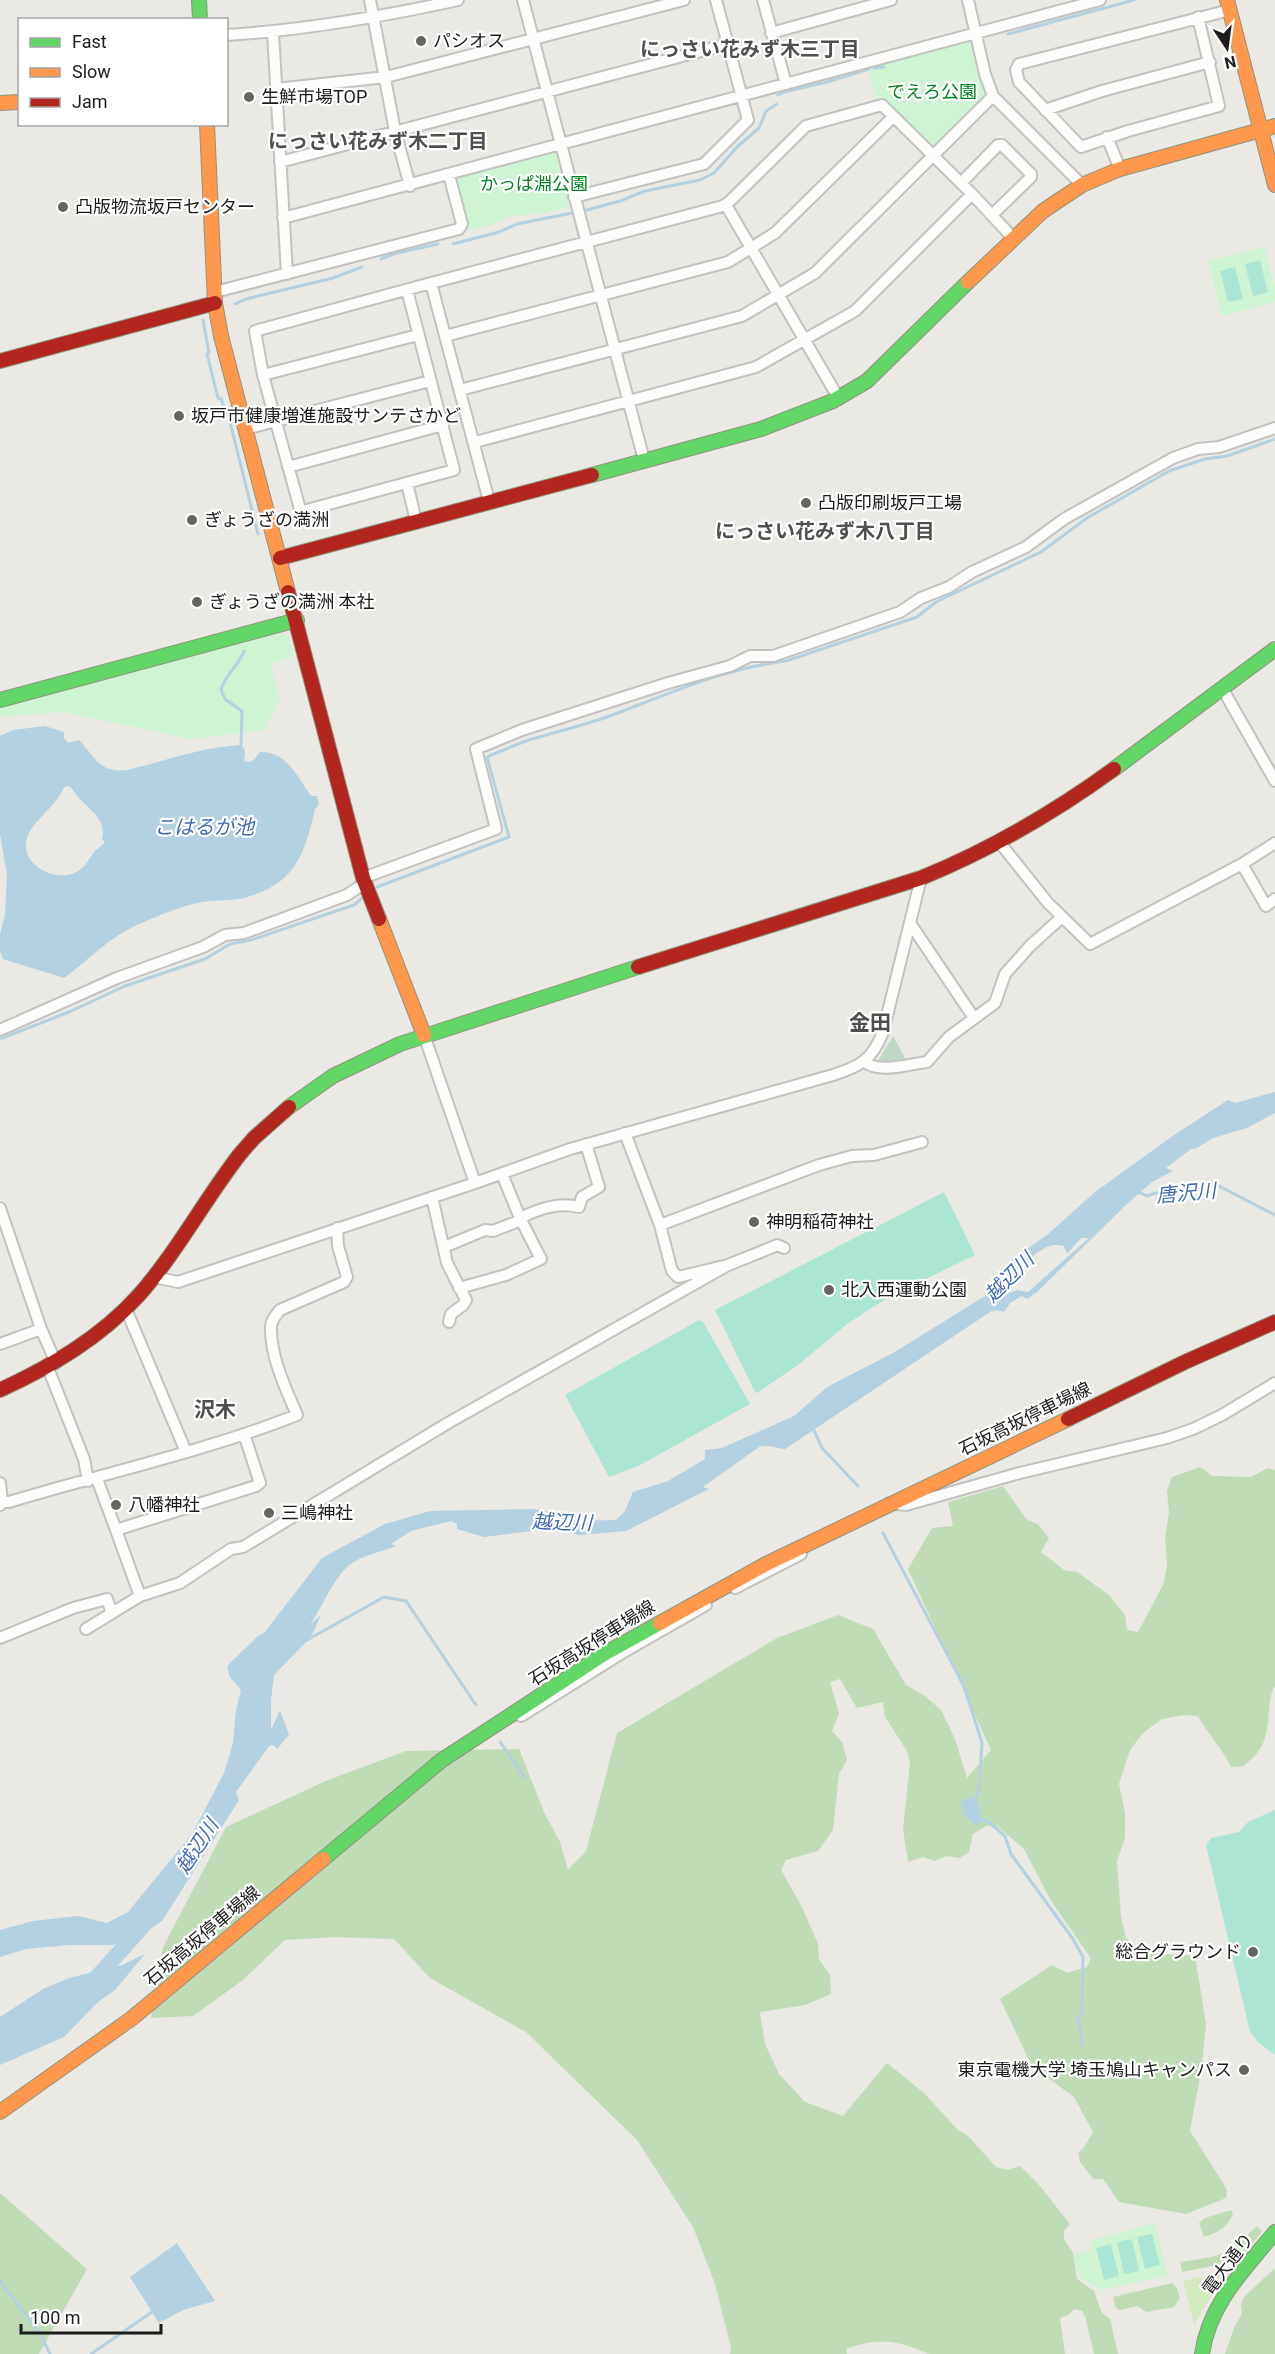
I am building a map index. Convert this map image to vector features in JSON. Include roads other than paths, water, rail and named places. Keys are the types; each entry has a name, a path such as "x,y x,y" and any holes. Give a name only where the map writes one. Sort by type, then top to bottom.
{"street":[{"path":"199,0 200,18"},
{"path":"370,0 395,131 410,186"},
{"path":"228,34 273,32 374,18 458,0"},
{"path":"523,0 559,144 644,460"},
{"path":"276,89 386,77 684,0"},
{"path":"574,197 705,164 748,120 716,0"},
{"path":"763,0 786,84"},
{"path":"771,33 891,0"},
{"path":"968,0 985,74 993,96 1082,185"},
{"path":"283,218 410,186 1100,0"},
{"path":"1198,17 1219,106 1107,137 1081,147 1019,82 1016,70 1019,64 1198,17 1228,5 1275,185"},
{"path":"273,32 287,274"},
{"path":"280,162 728,44"},
{"path":"1045,110 1102,91 1210,62"},
{"path":"460,390 742,316 815,273 993,96"},
{"path":"0,103 18,102"},
{"path":"407,290 454,470 303,511 300,509 263,375 254,333 256,330 726,205 806,126 882,105 1013,238"},
{"path":"445,336 728,262 776,233 893,117"},
{"path":"207,126 215,298 221,336 364,880 424,1035 476,1183"},
{"path":"280,558 770,426 839,399 867,381 1043,211 1082,185 1120,169 1275,126"},
{"path":"1107,137 1120,169"},
{"path":"961,183 998,145 1002,145 1031,174 1031,177 992,215"},
{"path":"0,361 215,298 287,274 459,229 462,224 449,175"},
{"path":"475,442 756,367 855,311 972,194"},
{"path":"726,205 839,399"},
{"path":"431,283 489,501"},
{"path":"263,375 418,335"},
{"path":"245,429 430,381"},
{"path":"288,467 442,425"},
{"path":"0,1030 117,978 203,947 228,934 244,933 347,895 364,880 496,829 476,749 522,730 668,683 730,666 750,656 773,656 900,612 921,598 949,587 972,572 1026,547 1064,519 1173,458 1198,449 1219,447 1275,428"},
{"path":"407,483 416,521"},
{"path":"0,700 297,620"},
{"path":"0,1390 52,1365 93,1337 126,1309 154,1277 235,1161 253,1139 286,1108 352,1064 424,1035 921,878 1000,843 1087,788 1275,649"},
{"path":"1222,688 1275,781"},
{"path":"1000,843 1029,881 1090,944 1242,864 1275,843"},
{"path":"1242,864 1266,906 1275,899"},
{"path":"154,1277 178,1282 586,1144 833,1075 865,1062 874,1051 883,1032 921,878"},
{"path":"865,1062 879,1068 927,1062 949,1037 995,1004 1005,974 1030,946 1062,917"},
{"path":"910,923 974,1018"},
{"path":"625,1133 660,1225 672,1270 678,1277 728,1264 777,1245 784,1248"},
{"path":"660,1225 819,1165 852,1156 874,1155 922,1142"},
{"path":"444,1247 485,1230 503,1228 549,1206 568,1204 579,1207 582,1197 599,1187 586,1144"},
{"path":"459,1288 506,1275 541,1259 520,1219 502,1174"},
{"path":"432,1197 451,1274 466,1300 451,1314 449,1323"},
{"path":"0,1208 84,1459 116,1530 140,1596"},
{"path":"0,1483 1,1503 9,1502 186,1452 297,1415 278,1367 271,1327 273,1318 280,1310 344,1282 347,1277 338,1246 337,1228"},
{"path":"86,1629 140,1596 180,1582 231,1549 243,1547 448,1423 728,1264"},
{"path":"126,1309 186,1452"},
{"name":"石坂高坂停車場線","path":"0,2112 131,2019 442,1760 604,1654 766,1564 885,1505 1185,1362 1275,1322"},
{"path":"0,1344 41,1329"},
{"path":"885,1505 906,1505 1016,1474 1193,1430 1275,1383"},
{"path":"116,1530 256,1486 260,1482 244,1434"},
{"path":"0,1638 73,1608 107,1599 112,1613"},
{"name":"電大通り","path":"1202,2354 1205,2330 1221,2300 1275,2232"}],"water":[{"name":"こはるが池","path":"45,726 64,732 64,738 68,743 79,740 104,767 118,770 127,770 212,748 241,745 245,750 244,761 252,761 260,752 278,756 285,761 311,796 317,796 319,805 315,809 300,856 284,878 272,887 239,899 207,901 186,906 137,925 108,943 64,978 3,959 0,951 7,875 0,834 0,736 13,730","holes":["69,786 100,821 102,839 105,842 80,870 72,874 57,875 35,864 30,858 26,843 31,829 55,802 64,787"]},
{"path":"1275,1092 1275,1113 1247,1128 1213,1138 1191,1149 1166,1168 1173,1171 1152,1182 1126,1205 1036,1293 1027,1299 1022,1296 1010,1303 1004,1312 996,1310 990,1312 785,1449 759,1447 703,1487 709,1489 626,1531 580,1535 550,1529 484,1537 457,1529 457,1524 451,1521 411,1531 391,1544 397,1546 368,1555 352,1563 334,1583 310,1625 321,1615 311,1637 274,1675 271,1730 280,1710 289,1735 277,1749 274,1745 270,1745 236,1792 239,1800 162,1921 148,1930 113,1945 69,1945 26,1949 0,1957 0,1930 33,1921 78,1916 107,1923 128,1912 192,1834 224,1773 233,1743 236,1710 241,1690 230,1677 227,1666 264,1633 322,1558 385,1524 430,1511 534,1509 555,1513 567,1521 616,1520 625,1511 633,1492 668,1481 705,1459 705,1450 722,1448 794,1416 827,1387 893,1353 985,1296 1012,1260 1048,1234 1095,1192 1174,1135 1228,1100 1235,1103","holes":["1081,1238 1089,1238 1028,1292 1017,1290 997,1298 1014,1275 1038,1252 1054,1245 1064,1246 1067,1254"]},
{"path":"976,1797 983,1820 976,1826 964,1815 960,1800"},
{"path":"145,1954 115,1990 98,2002 64,2037 0,2065 0,2017 43,1989 69,1978 122,1965"},
{"path":"177,2243 215,2301 183,2310 159,2323 130,2277"}],"waterway":[{"path":"1008,34 1134,0"},
{"path":"874,68 884,67"},
{"path":"778,95 869,69"},
{"path":"587,210 645,191 700,180 714,173 738,146 759,128 766,111 777,104"},
{"path":"453,244 499,232 517,224 572,213"},
{"path":"381,259 438,244"},
{"path":"235,304 246,299 333,278 362,267"},
{"path":"203,320 209,353 207,354 218,398 221,399 230,422 258,534"},
{"path":"377,887 509,837 487,757 489,756 530,740 605,718 720,675 786,661 917,617 936,602 1041,552 1087,518 1169,471 1205,459 1227,456 1275,439"},
{"path":"241,745 242,711 225,699 221,690 244,651"},
{"path":"0,1039 69,1012 125,986 205,959 230,944 251,940 354,905 362,898"},
{"name":"唐沢川","path":"1139,1192 1147,1196 1219,1186 1275,1215"},
{"path":"812,1426 822,1448 858,1486"},
{"path":"883,1533 964,1686 982,1743 979,1789 976,1797"},
{"path":"307,1640 384,1597 406,1601 476,1705"},
{"path":"500,1742 525,1778"},
{"path":"983,1820 1005,1836 1011,1854 1073,1939 1083,1957 1082,2013 1078,2020 1083,2045"},
{"name":"越辺川","path":"90,1985 149,1919"},
{"path":"0,2281 40,2333 50,2354"},
{"path":"91,2354 152,2312"}],"place":[{"name":"パシオス","path":"421,41"},
{"name":"生鮮市場TOP","path":"249,97"},
{"name":"凸版物流坂戸センター","path":"63,207"},
{"name":"坂戸市健康増進施設サンテさかど","path":"179,416"},
{"name":"凸版印刷坂戸工場","path":"806,503"},
{"name":"ぎょうざの満洲","path":"192,520"},
{"name":"ぎょうざの満洲 本社","path":"197,602"},
{"name":"神明稲荷神社","path":"754,1222"},
{"name":"北入西運動公園","path":"829,1290"},
{"name":"八幡神社","path":"116,1505"},
{"name":"三嶋神社","path":"269,1513"},
{"name":"総合グラウンド","path":"1253,1952"},
{"name":"東京電機大学 埼玉鳩山キャンパス","path":"1244,2070"}],"district":[{"name":"にっさい花みず木三丁目","path":"750,49"},
{"name":"にっさい花みず木二丁目","path":"378,141"},
{"name":"にっさい花みず木八丁目","path":"825,531"},
{"name":"金田","path":"870,1023"},
{"name":"沢木","path":"215,1410"}],"park label":[{"name":"でえろ公園","path":"932,92"},
{"name":"かっぱ淵公園","path":"534,184"}]}
